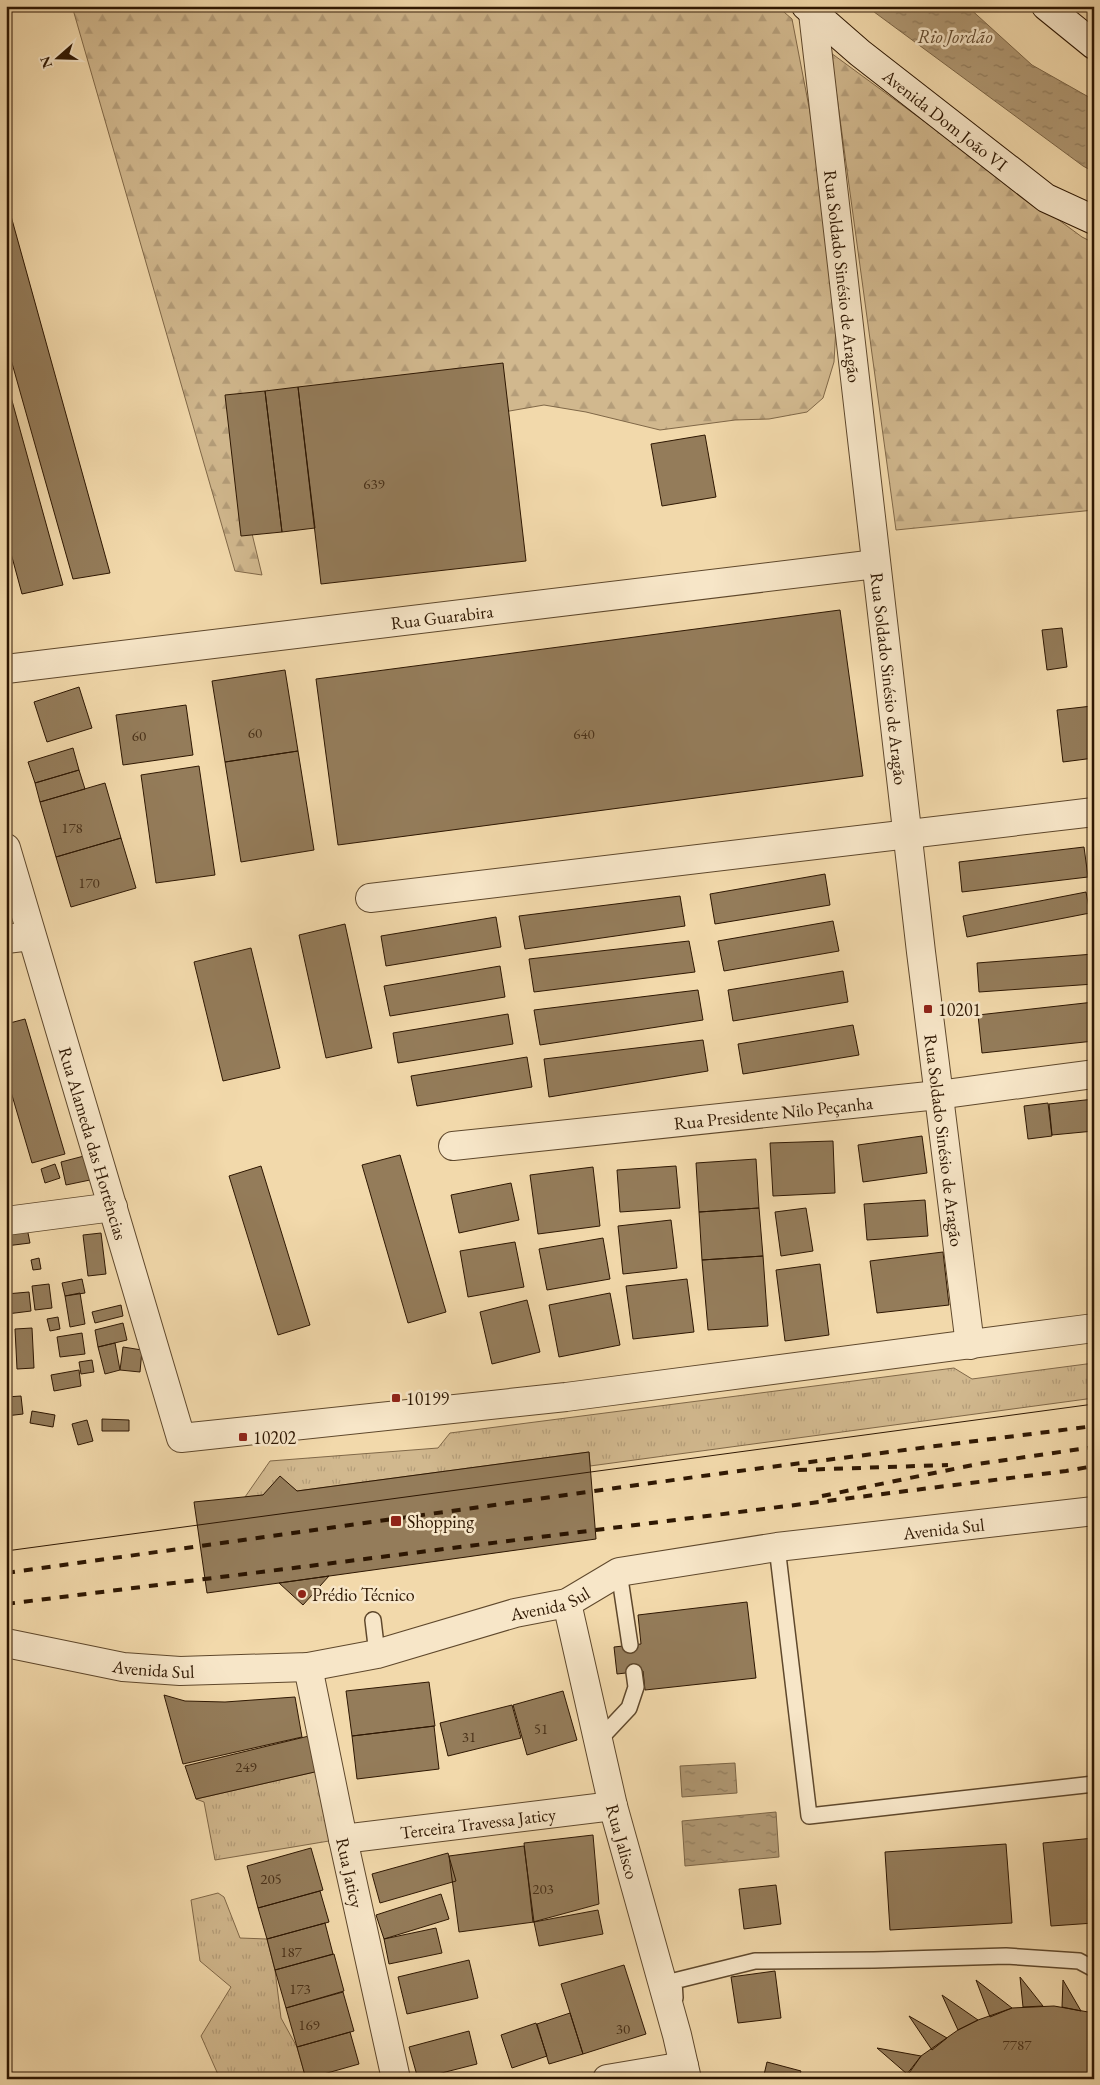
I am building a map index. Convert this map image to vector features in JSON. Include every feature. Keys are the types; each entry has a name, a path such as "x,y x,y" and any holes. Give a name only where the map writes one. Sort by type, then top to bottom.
{"street":[{"path":"1046,6 1094,45"},
{"name":"Avenida Dom João VI","path":"809,10 860,53 1046,198 1094,220"},
{"name":"Rua Soldado Sinésio de Aragão","path":"809,10 938,1095 970,1345"},
{"name":"Rua Guarabira","path":"6,668 876,564"},
{"path":"370,898 1094,812"},
{"name":"Rua Alameda das Hortências","path":"6,848 19,937 113,1207 181,1438 566,1398 970,1345"},
{"name":"Rua Presidente Nilo Peçanha","path":"453,1146 938,1095 1094,1074"},
{"path":"6,1221 113,1207"},
{"path":"970,1345 1094,1328"},
{"name":"Avenida Sul","path":"6,1643 123,1667 180,1671 308,1667 377,1654 516,1613 567,1603 619,1572 777,1547 1094,1511"},
{"name":"Rua Jalisco","path":"567,1603 613,1806 686,2072"},
{"name":"Rua Jaticy","path":"308,1667 343,1839 396,2079"},
{"name":"Terceira Travessa Jaticy","path":"343,1839 613,1806"},
{"path":"607,2079 686,2072"}],"lane":[{"path":"777,1547 809,1816 1094,1784"},
{"path":"619,1572 630,1645"},
{"path":"374,1620 377,1654"},
{"path":"598,1741 629,1708 636,1687 634,1672"},
{"path":"677,2035 674,1981 755,1961 1006,1956 1079,1961 1094,1969"}],"green space":[{"path":"72,6 777,6 792,19 825,190 836,327 834,362 823,398 807,412 769,419 735,420 660,430 586,412 544,405 234,459 262,575 235,571"},
{"path":"831,53 1082,237 1094,243 1094,510 896,530"},
{"path":"1094,1363 1094,1398 590,1466 589,1452 297,1491 280,1477 263,1495 245,1497 270,1461 438,1448 450,1433 954,1368 972,1379"},
{"path":"319,1771 335,1840 215,1860 204,1802 196,1799"},
{"path":"218,1893 224,1897 240,1938 267,1939 275,1970 281,2018 297,2047 306,2079 220,2079 201,2036 231,1987 200,1961 191,1900"}],"water":[{"name":"Rio Jordão","path":"866,6 967,6 1032,65 1094,100 1094,172 1083,166"},
{"path":"735,1763 737,1793 682,1797 680,1766"},
{"path":"776,1812 779,1857 685,1866 682,1821"}],"building":[{"path":"6,198 110,573 73,579 6,342"},
{"path":"503,363 526,561 321,584 298,387"},
{"path":"6,379 63,585 22,594 6,535"},
{"path":"298,387 315,528 282,532 265,391"},
{"path":"265,391 282,532 241,536 225,395"},
{"path":"705,435 716,497 662,506 651,444"},
{"path":"840,610 863,776 338,845 316,679"},
{"path":"1062,628 1067,667 1047,670 1042,630"},
{"path":"285,670 298,751 225,762 212,681"},
{"path":"79,687 92,728 47,742 34,702"},
{"path":"186,705 193,755 123,765 116,715"},
{"path":"1092,706 1094,758 1063,762 1057,710"},
{"path":"73,748 79,770 35,783 28,762"},
{"path":"298,751 314,850 241,862 225,762"},
{"path":"199,766 215,875 156,883 141,775"},
{"path":"79,770 85,789 40,802 35,783"},
{"path":"105,783 121,838 56,857 40,802"},
{"path":"121,838 136,888 71,907 56,857"},
{"path":"1084,847 1088,877 962,892 959,862"},
{"path":"825,874 830,905 715,924 710,894"},
{"path":"1086,892 1090,913 967,937 963,916"},
{"path":"680,896 685,926 525,949 519,916"},
{"path":"496,917 501,947 386,966 381,936"},
{"path":"833,921 839,951 724,971 718,941"},
{"path":"345,924 372,1048 326,1058 299,935"},
{"path":"689,941 695,972 534,992 529,959"},
{"path":"251,948 280,1068 223,1081 194,962"},
{"path":"1094,954 1094,984 979,992 977,963"},
{"path":"500,966 505,997 390,1016 384,986"},
{"path":"843,971 848,1002 733,1021 728,990"},
{"path":"698,990 703,1020 540,1045 534,1010"},
{"path":"1094,1002 1094,1041 982,1053 978,1015"},
{"path":"508,1014 513,1044 398,1063 393,1033"},
{"path":"25,1019 65,1154 32,1163 6,1075 6,1024"},
{"path":"853,1025 859,1055 743,1074 738,1044"},
{"path":"703,1040 708,1071 549,1097 544,1059"},
{"path":"527,1057 532,1087 417,1106 411,1076"},
{"path":"1094,1099 1094,1131 1052,1135 1049,1104"},
{"path":"1048,1103 1052,1136 1028,1139 1024,1106"},
{"path":"922,1136 927,1173 863,1182 858,1145"},
{"path":"833,1141 835,1193 773,1196 770,1143"},
{"path":"400,1155 446,1312 408,1323 362,1165"},
{"path":"84,1156 90,1180 66,1185 61,1162"},
{"path":"756,1159 759,1208 699,1212 696,1163"},
{"path":"55,1164 60,1178 45,1183 41,1169"},
{"path":"261,1166 310,1325 278,1335 229,1176"},
{"path":"676,1166 680,1208 620,1212 617,1170"},
{"path":"593,1167 600,1226 538,1234 530,1175"},
{"path":"511,1183 519,1220 459,1233 451,1195"},
{"path":"925,1200 928,1236 867,1240 864,1204"},
{"path":"759,1208 763,1256 702,1260 699,1212"},
{"path":"806,1208 813,1251 781,1256 775,1212"},
{"path":"671,1220 677,1268 623,1274 618,1226"},
{"path":"27,1228 30,1243 6,1246 6,1232"},
{"path":"101,1233 106,1274 88,1276 83,1235"},
{"path":"603,1238 610,1279 547,1290 539,1249"},
{"path":"515,1242 524,1287 468,1297 460,1251"},
{"path":"943,1252 949,1305 877,1313 870,1261"},
{"path":"763,1256 768,1326 708,1330 702,1260"},
{"path":"39,1258 41,1269 33,1270 31,1260"},
{"path":"820,1264 829,1335 785,1341 776,1270"},
{"path":"82,1279 85,1293 65,1296 62,1283"},
{"path":"687,1279 694,1332 633,1339 626,1286"},
{"path":"49,1284 52,1308 35,1310 32,1286"},
{"path":"29,1292 31,1311 7,1314 6,1294"},
{"path":"80,1293 85,1324 70,1327 65,1296"},
{"path":"610,1293 620,1345 559,1357 549,1305"},
{"path":"527,1300 540,1352 492,1364 480,1312"},
{"path":"121,1305 123,1316 95,1323 92,1312"},
{"path":"6,1306 11,1341 6,1342"},
{"path":"58,1317 60,1329 50,1331 47,1319"},
{"path":"123,1323 127,1340 98,1347 95,1330"},
{"path":"32,1328 34,1368 17,1369 15,1329"},
{"path":"82,1333 85,1354 60,1357 57,1337"},
{"path":"115,1343 120,1370 105,1374 98,1347"},
{"path":"123,1347 142,1350 140,1372 120,1370"},
{"path":"92,1360 94,1372 81,1374 79,1362"},
{"path":"79,1370 81,1386 54,1391 51,1375"},
{"path":"21,1396 23,1414 6,1416 6,1397"},
{"path":"32,1411 55,1415 53,1427 30,1423"},
{"path":"102,1419 129,1420 129,1431 102,1431"},
{"path":"87,1420 93,1441 78,1445 72,1424"},
{"name":"Shopping","path":"589,1452 596,1539 207,1593 194,1502 263,1495 280,1476 297,1491"},
{"name":"Prédio Técnico","path":"329,1576 303,1605 279,1583"},
{"path":"747,1602 756,1678 645,1690 643,1671 617,1674 614,1647 641,1644 638,1615"},
{"path":"429,1682 435,1726 352,1736 346,1691"},
{"path":"563,1691 577,1740 527,1755 513,1705"},
{"path":"164,1695 185,1701 225,1702 295,1697 302,1737 183,1764"},
{"path":"512,1705 521,1738 448,1756 440,1723"},
{"path":"434,1726 439,1769 357,1779 352,1736"},
{"path":"313,1735 319,1771 196,1799 185,1766"},
{"path":"593,1835 599,1904 533,1922 524,1843"},
{"path":"1094,1838 1094,1923 1051,1926 1043,1843"},
{"path":"1006,1844 1012,1923 890,1930 885,1852"},
{"path":"524,1846 534,1922 459,1932 449,1856"},
{"path":"311,1848 323,1890 258,1908 247,1866"},
{"path":"448,1853 456,1881 380,1903 372,1874"},
{"path":"776,1885 781,1924 744,1929 739,1889"},
{"path":"320,1891 329,1922 267,1939 258,1908"},
{"path":"441,1894 449,1919 384,1939 376,1915"},
{"path":"598,1910 603,1934 539,1946 534,1922"},
{"path":"325,1923 333,1954 275,1970 267,1939"},
{"path":"436,1928 442,1953 389,1964 384,1939"},
{"path":"334,1954 344,1991 286,2008 275,1970"},
{"path":"469,1960 478,1998 407,2014 398,1977"},
{"path":"624,1965 646,2034 583,2054 561,1984"},
{"path":"775,1971 781,2018 738,2023 731,1977"},
{"path":"1020,1977 1043,2006 1023,2007"},
{"path":"976,1980 1012,2008 990,2017"},
{"path":"1063,1980 1081,2011 1062,2007"},
{"path":"343,1992 354,2031 297,2047 286,2008"},
{"path":"942,1995 978,2020 958,2030"},
{"path":"1054,2006 1094,2013 1094,2079 905,2079 921,2056 958,2030 978,2020 1012,2008"},
{"path":"570,2013 583,2054 549,2064 537,2024"},
{"path":"909,2016 947,2038 932,2050"},
{"path":"536,2023 547,2056 512,2068 501,2035"},
{"path":"469,2031 477,2064 418,2079 409,2047"},
{"path":"350,2032 359,2064 306,2079 297,2047"},
{"path":"877,2048 921,2056 907,2074"},
{"path":"767,2062 801,2071 798,2079 763,2079"}],"tram line":[{"path":"6,1551 1094,1404"}],"railway":[{"path":"6,1573 731,1472 1094,1426"},
{"path":"822,1496 978,1464 1094,1447"},
{"path":"798,1470 948,1465"},
{"path":"6,1604 1094,1466"}],"place":[{"name":"10201","path":"928,1009"},
{"name":"10199","path":"396,1398"},
{"name":"10202","path":"243,1437"},
{"name":"Shopping","path":"396,1521"},
{"name":"Prédio Técnico","path":"302,1594"}]}
